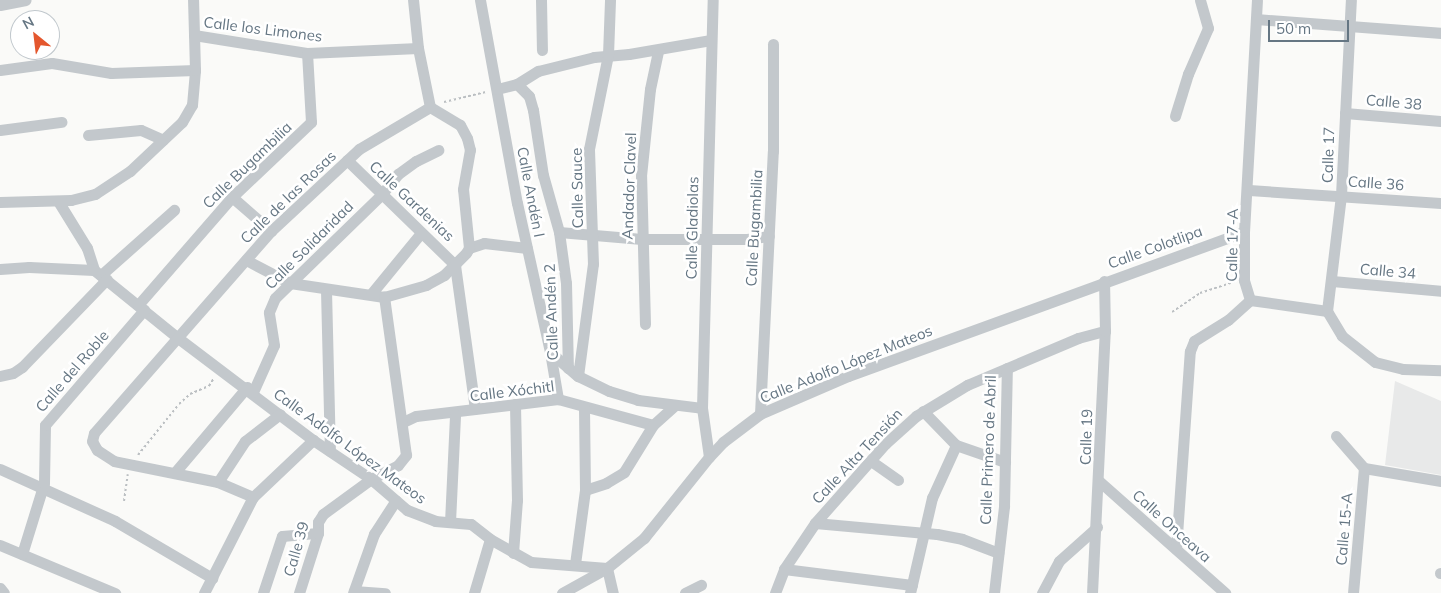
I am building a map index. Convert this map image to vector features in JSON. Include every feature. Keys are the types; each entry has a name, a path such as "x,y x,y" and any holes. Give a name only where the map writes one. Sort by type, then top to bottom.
{"street":[{"path":"0,5 26,0"},
{"path":"0,202 58,201 95,194 117,181 182,122 192,106 195,70 193,0"},
{"path":"413,0 418,48 430,107 460,125 467,138 470,150 463,189 469,248"},
{"name":"Calle Andén I","path":"480,0 526,248 550,352 558,398"},
{"path":"541,0 542,50"},
{"name":"Calle Sauce","path":"578,376 588,314 593,235 589,149 608,55 610,0"},
{"name":"Calle Gladiolas","path":"709,457 702,408 710,40 713,0"},
{"path":"1175,116 1188,74 1208,28 1200,0"},
{"name":"Calle 17-A","path":"1176,549 1190,351 1194,341 1228,320 1250,300 1244,280 1244,232 1249,190 1257,0"},
{"name":"Calle 17","path":"1327,311 1342,195 1351,0"},
{"path":"1256,19 1349,28 1441,33"},
{"name":"Calle los Limones","path":"194,36 307,53 418,48"},
{"path":"497,89 517,84 538,71 608,55 658,50 710,40"},
{"name":"Calle Bugambilia","path":"760,414 769,236 773,44"},
{"name":"Andador Clavel","path":"644,324 642,176 650,89 658,50"},
{"name":"Calle Bugambilia","path":"141,308 232,197 311,122 307,53"},
{"path":"0,70 52,63 111,73 195,70"},
{"name":"Calle Andén 2","path":"517,84 529,96 533,110 542,175 560,232 566,283 568,368"},
{"name":"Calle de las Rosas","path":"253,497 218,482 114,461 97,450 92,441 94,434 271,231 359,149 430,107"},
{"name":"Calle 38","path":"1345,113 1441,121"},
{"path":"0,130 61,122"},
{"path":"88,134 141,130 163,140"},
{"name":"Calle Solidaridad","path":"176,472 250,390 274,345 270,320 272,303 290,283 381,195 398,174 416,161 439,150"},
{"name":"Calle Gardenias","path":"347,160 381,195 456,265"},
{"name":"Calle 36","path":"1249,190 1441,203"},
{"path":"232,197 271,231"},
{"path":"58,201 87,248 100,275"},
{"path":"0,376 13,373 22,367 100,275 174,210"},
{"path":"560,232 642,238 757,239 769,236"},
{"name":"Calle Colotlipa","path":"1104,282 1244,232"},
{"path":"371,294 421,233"},
{"path":"246,260 290,283 326,290 384,297 426,284 456,265 469,248 484,243 526,248"},
{"path":"456,265 475,409"},
{"path":"0,269 29,267 100,275"},
{"name":"Calle Adolfo López Mateos","path":"100,275 178,338 250,390 313,440 371,479 407,510 422,517 471,524 490,540 531,562 607,568 644,538 723,442 760,414 848,376 1104,282"},
{"name":"Calle 19","path":"1093,592 1105,331 1104,282"},
{"name":"Calle 34","path":"1332,282 1441,291"},
{"path":"326,290 330,451"},
{"path":"384,297 403,422"},
{"path":"1250,300 1327,311 1342,336 1375,362 1403,369 1441,370"},
{"name":"Calle del Roble","path":"22,554 42,488 45,425 141,308"},
{"name":"Calle Alta Tensión","path":"775,593 784,569 816,523 870,460 923,411 967,385 1078,338 1105,331"},
{"path":"550,352 578,376 638,400 702,408"},
{"name":"Calle Primero de Abril","path":"994,593 1004,506 1006,368"},
{"name":"Calle Xóchitl","path":"403,422 416,416 455,414 475,409 558,398 584,408 654,425"},
{"path":"513,553 518,500 515,404"},
{"path":"584,490 606,483 624,472 654,425 675,405"},
{"path":"575,564 584,490 584,408"},
{"path":"923,411 956,445 1005,462"},
{"path":"218,482 245,441 280,414"},
{"path":"450,522 455,414"},
{"name":"Calle 39","path":"299,593 318,533 318,522 323,514 371,479 404,460 403,422"},
{"path":"1336,436 1364,468 1441,481"},
{"path":"204,593 253,497 313,440"},
{"path":"784,569 911,589 926,534 932,498 956,445"},
{"path":"870,460 898,480"},
{"name":"Calle 15-A","path":"1352,593 1364,468"},
{"path":"0,469 115,521 212,578"},
{"name":"Calle Onceava","path":"1099,481 1225,593"},
{"path":"385,593 354,592 374,534 396,500"},
{"path":"816,523 962,539 998,553"},
{"path":"1042,593 1059,561 1097,527"},
{"path":"263,593 282,536 318,533"},
{"path":"474,593 490,540"},
{"path":"0,545 115,593"},
{"path":"562,593 607,568 613,593"},
{"path":"686,593 701,585"},
{"path":"0,588 4,593"}],"path":[{"path":"430,107 497,89"},
{"path":"1172,312 1209,288 1244,280"},
{"path":"124,501 130,464 179,404 190,394 209,386 221,369"}],"shaded area":[{"path":"1395,381 1441,401 1441,475 1385,465"}]}
